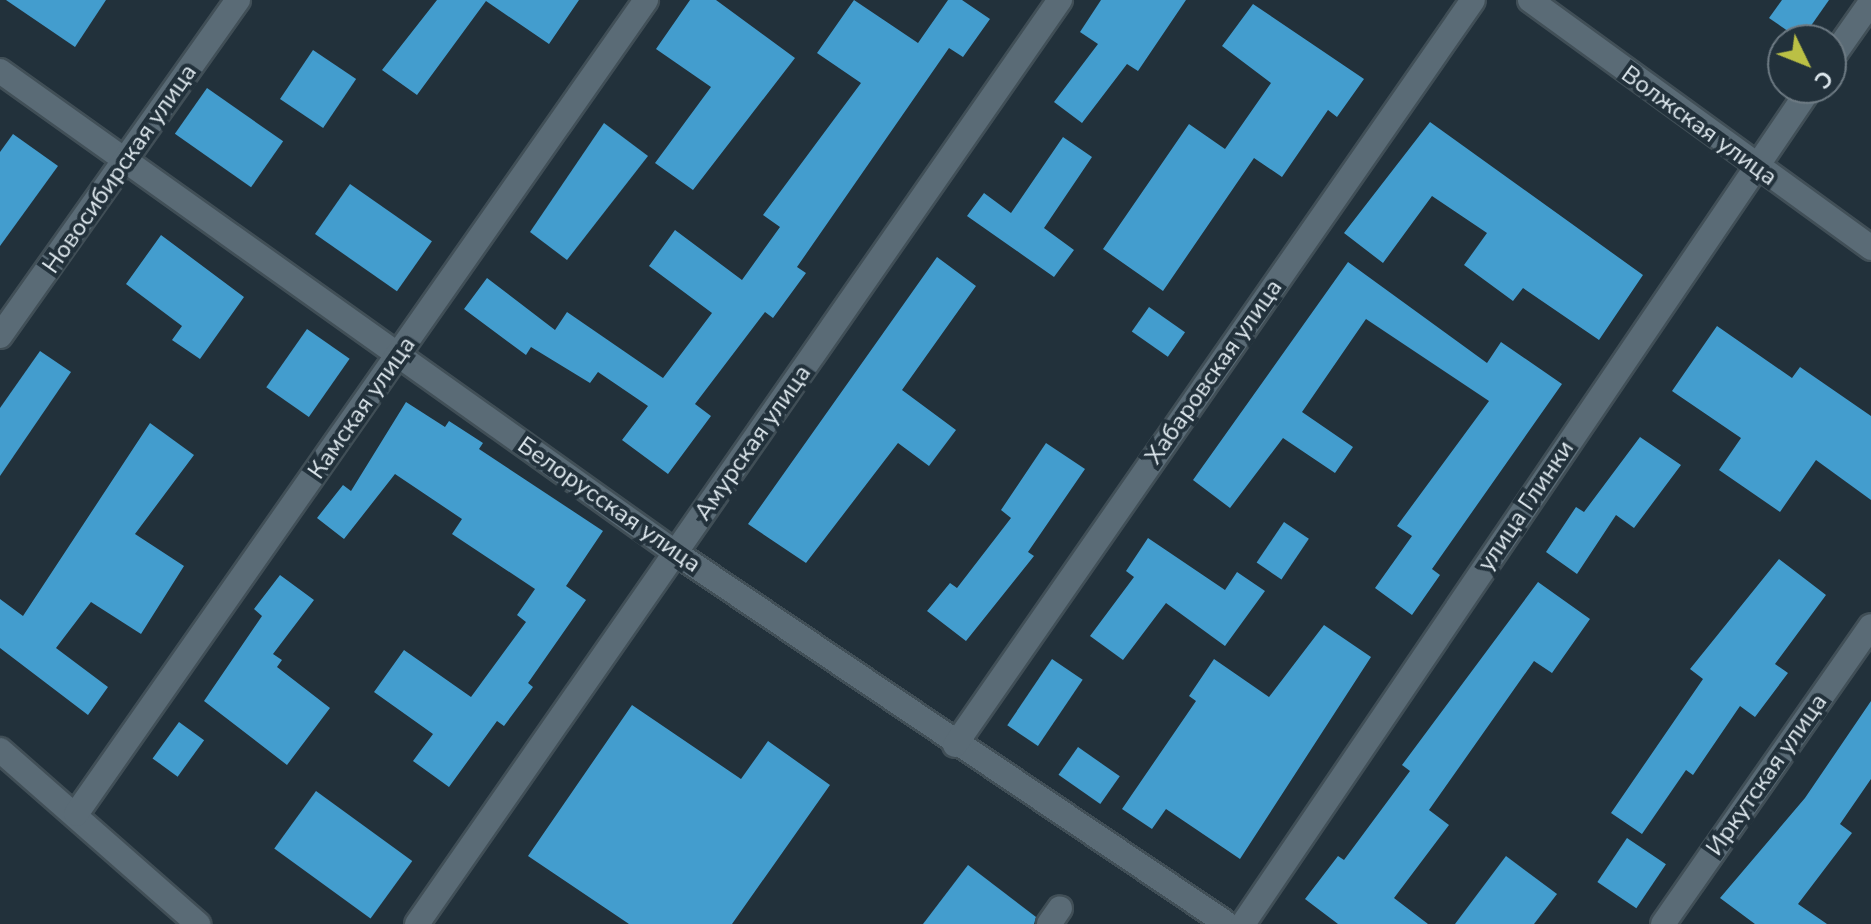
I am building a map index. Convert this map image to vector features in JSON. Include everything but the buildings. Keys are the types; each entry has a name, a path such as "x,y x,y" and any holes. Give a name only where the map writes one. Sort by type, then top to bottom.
{"street":[{"name":"Новосибирская улица","path":"0,336 127,161 238,0"},
{"name":"Камская улица","path":"76,814 646,0"},
{"name":"Амурская улица","path":"417,924 1060,0"},
{"name":"Хабаровская улица","path":"955,745 1473,0"},
{"name":"Волжская улица","path":"1530,0 1754,168 1871,248"},
{"path":"1847,36 1871,2"},
{"name":"Белорусская улица","path":"0,71 676,553 955,745 1227,924"},
{"name":"улица Глинки","path":"1243,924 1799,104"},
{"name":"Иркутская улица","path":"1663,924 1871,626"},
{"path":"0,750 198,924"}]}
